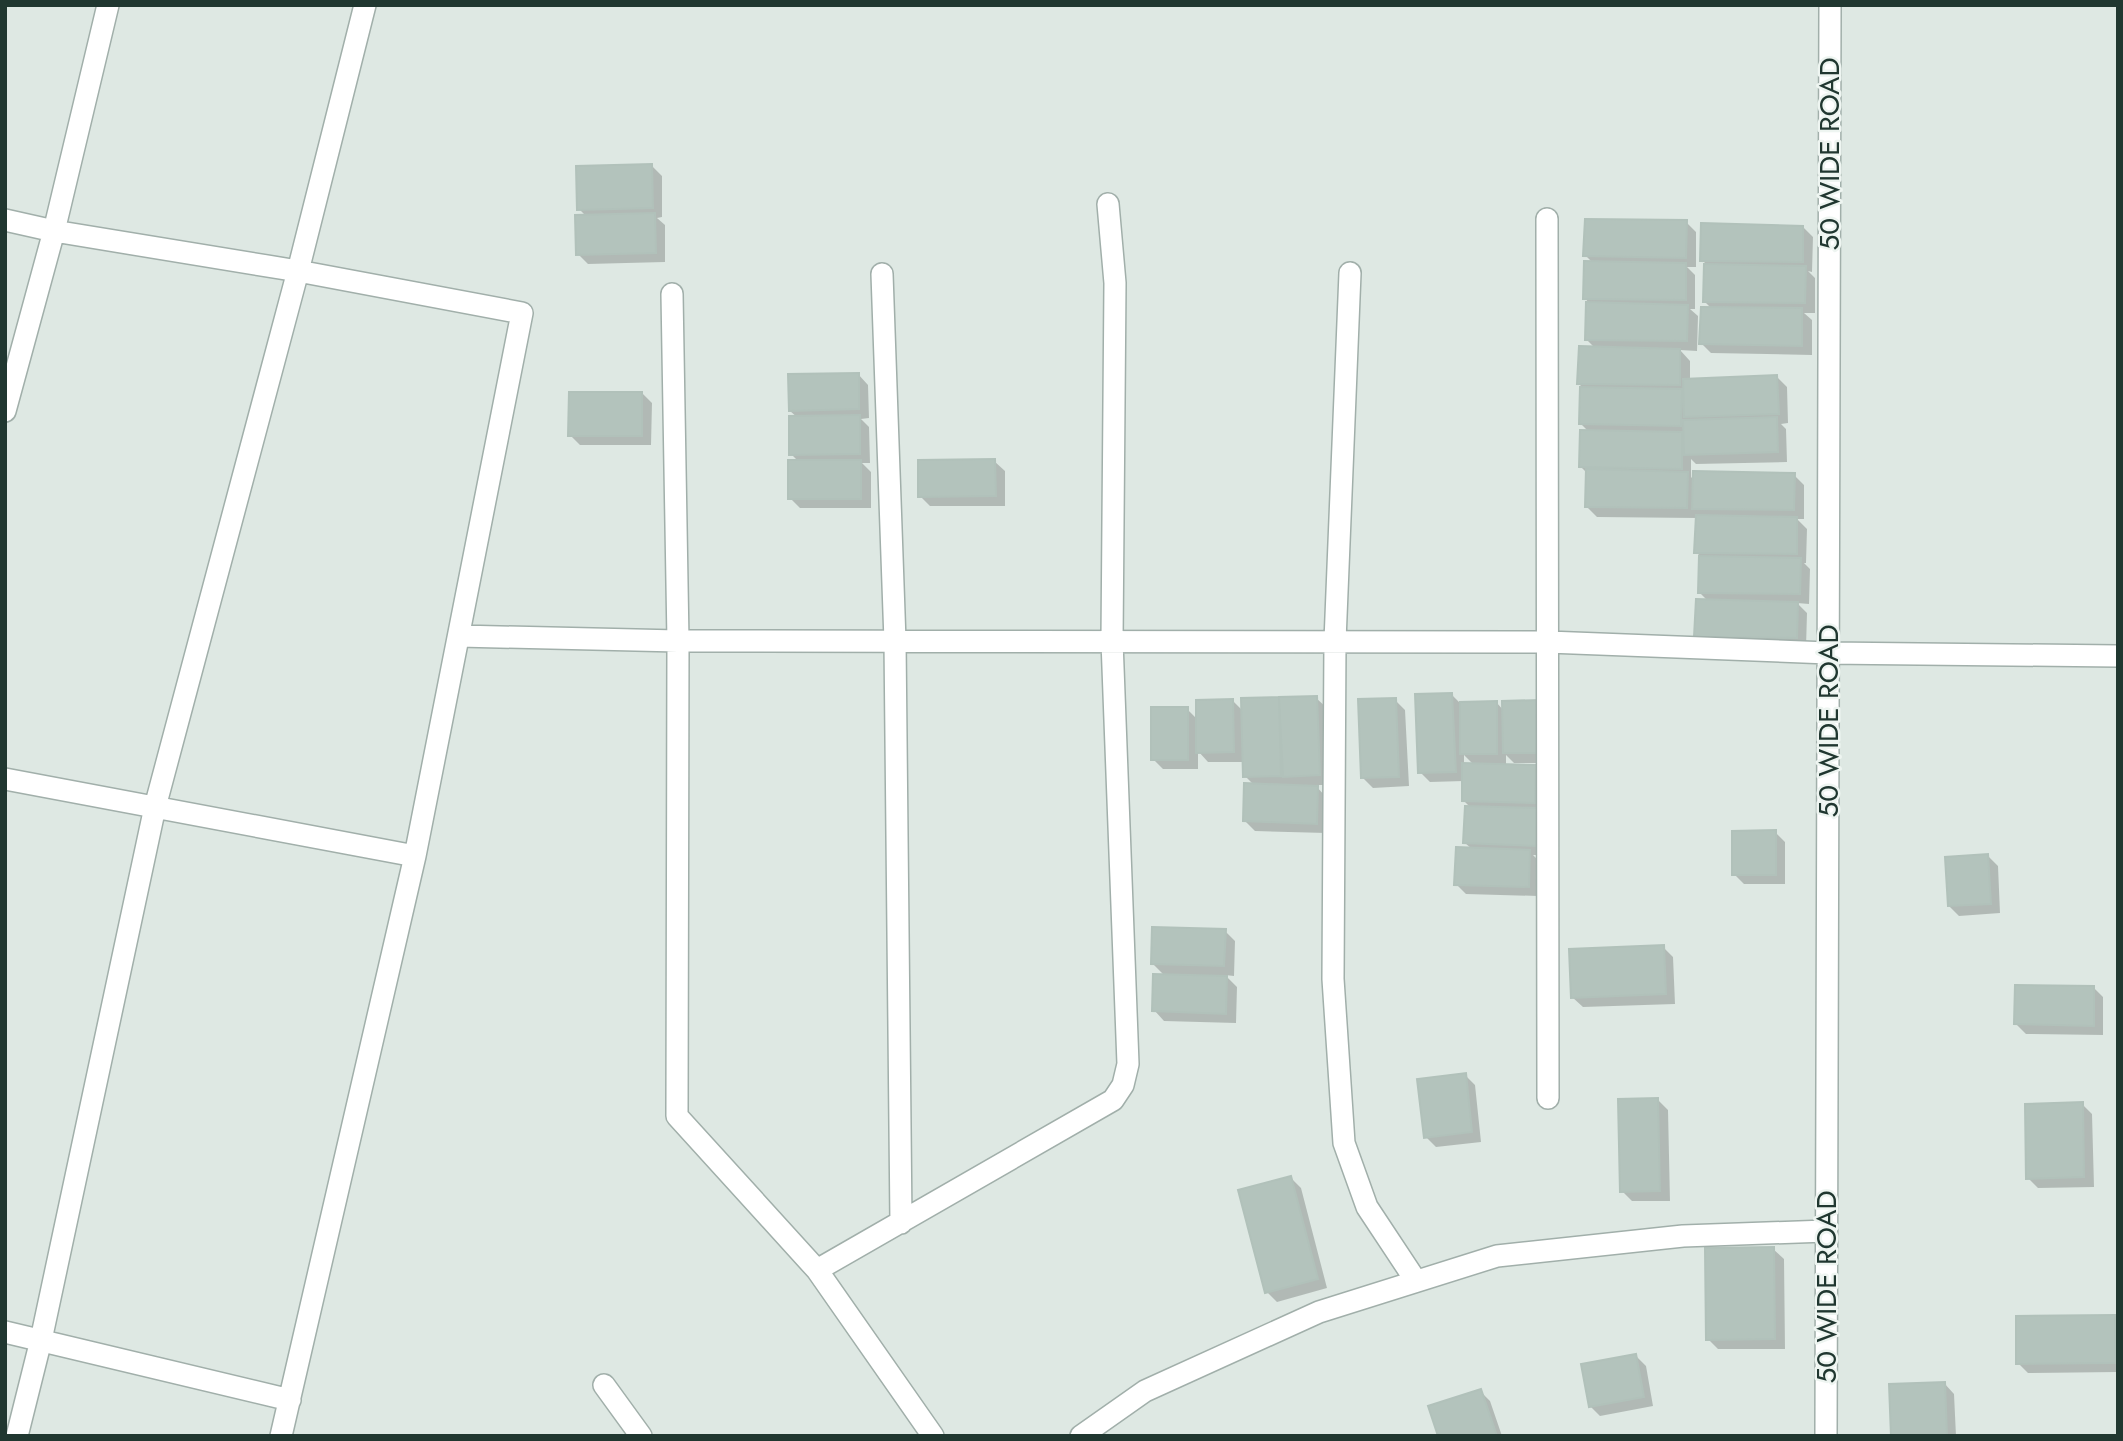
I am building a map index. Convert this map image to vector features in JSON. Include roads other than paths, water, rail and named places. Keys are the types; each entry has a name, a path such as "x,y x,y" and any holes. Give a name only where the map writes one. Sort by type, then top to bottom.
{"street":[{"path":"5,411 54,231 108,5"},
{"path":"17,1436 41,1340 155,807 298,271 365,5"},
{"name":"50 WIDE ROAD","path":"1826,1436 1830,5"},
{"path":"817,1270 1113,1100 1123,1085 1128,1063 1112,641 1115,283 1108,204"},
{"path":"1547,219 1548,1098"},
{"path":"5,220 54,231 298,271 522,313 415,856 281,1436"},
{"path":"1350,272 1335,641 1332,979 1344,1143 1367,1207 1416,1281"},
{"path":"882,274 895,641 901,1223"},
{"path":"672,294 678,641 677,1116 817,1270 933,1436"},
{"path":"459,636 678,641 1548,642 1828,653 2118,656"},
{"path":"5,779 415,856"},
{"path":"1081,1436 1145,1391 1320,1312 1497,1256 1683,1236 1826,1231"},
{"path":"5,1332 290,1400"},
{"path":"604,1385 641,1436"}]}
